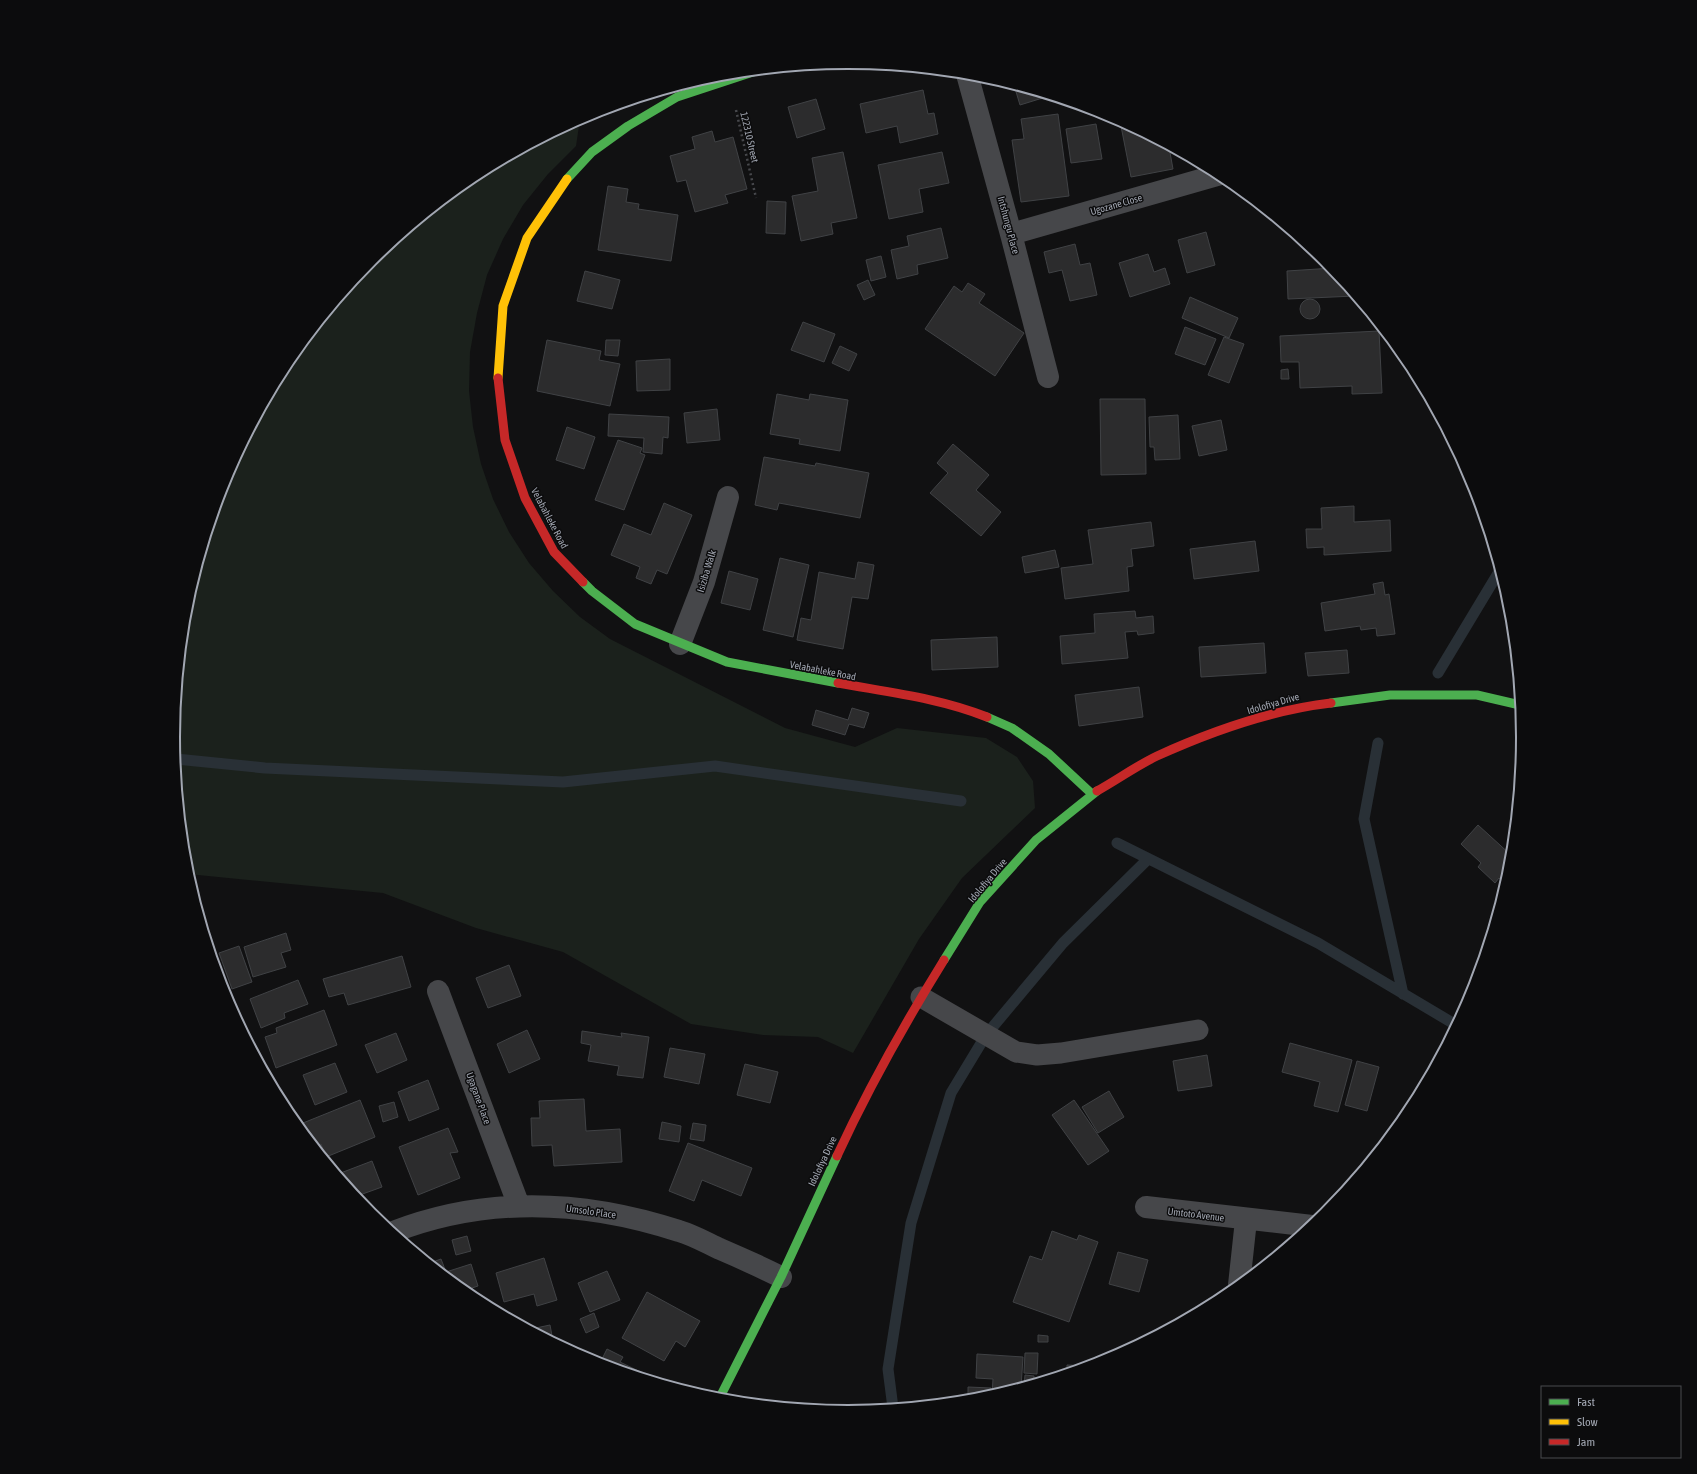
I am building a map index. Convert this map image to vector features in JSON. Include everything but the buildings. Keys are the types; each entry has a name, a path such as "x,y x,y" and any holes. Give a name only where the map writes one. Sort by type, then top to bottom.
{"street":[{"name":"Intshungu Place","path":"969,80 1012,234 1048,377"},
{"name":"Velabahleke Road","path":"726,81 677,98 628,126 592,152 563,184 527,238 503,306 498,380 505,440 525,498 554,552 592,591 636,624 680,644 727,662 924,699 969,710 1012,728 1049,754 1092,794"},
{"name":"Ugozane Close","path":"1012,234 1212,177"},
{"name":"Isiziba Walk","path":"680,644 704,582 728,497"},
{"name":"Idolofiya Drive","path":"722,1393 782,1276 850,1127 921,997 980,902 1036,840 1092,794 1156,757 1225,728 1304,706 1390,695 1477,695 1515,703"},
{"name":"Ugagane Place","path":"438,991 519,1206"},
{"name":"Umsolo Place","path":"399,1230 440,1217 476,1209 519,1206 576,1207 640,1219 681,1231 782,1276"},
{"name":"Umtoto Avenue","path":"1146,1207 1246,1220 1304,1225"},
{"path":"1240,1278 1246,1220"}],"lane":[{"path":"921,997 1016,1052 1038,1055 1061,1053 1198,1030"}],"path":[{"name":"122310 Street","path":"728,80 756,198"}],"shaded area":[{"path":"579,126 576,146 548,174 523,205 503,239 487,275 477,313 470,352 469,391 473,427 481,464 493,499 509,532 529,563 553,591 580,617 610,639 785,728 855,747 897,728 986,738 1017,757 1033,781 1035,808 962,878 919,939 853,1053 818,1037 763,1035 691,1024 563,952 476,928 383,893 195,875 186,824 180,737 186,650 193,607 203,564 231,481 249,442 270,403 293,366 319,330 346,297 376,265 408,235 442,207 477,182 515,158"}],"waterway":[{"path":"1438,673 1497,576"},
{"path":"1378,743 1364,819 1403,994"},
{"path":"181,760 265,768 563,782 715,766 961,801"},
{"path":"1117,843 1318,943 1452,1023"},
{"path":"892,1404 888,1369 911,1223 951,1093 986,1035 1063,943 1148,859"}],"traffic: fast":[{"path":"567,179 592,152 628,126 677,97 727,81"},
{"path":"583,582 592,591 635,624 727,662 838,683"},
{"path":"1331,703 1390,695 1477,695 1515,704"},
{"path":"987,717 1012,728 1049,754 1092,794"},
{"path":"944,960 980,902 1036,840 1097,791"},
{"path":"722,1393 781,1277 837,1156"}],"traffic: slow":[{"path":"498,378 503,306 527,238 567,179"}],"traffic: jam":[{"path":"498,378 505,440 525,498 554,552 583,582"},
{"path":"838,683 932,700 969,710 987,717"},
{"path":"1097,791 1157,756 1220,730 1264,716 1309,706 1331,703"},
{"path":"837,1156 861,1106 888,1056 944,960"}]}
